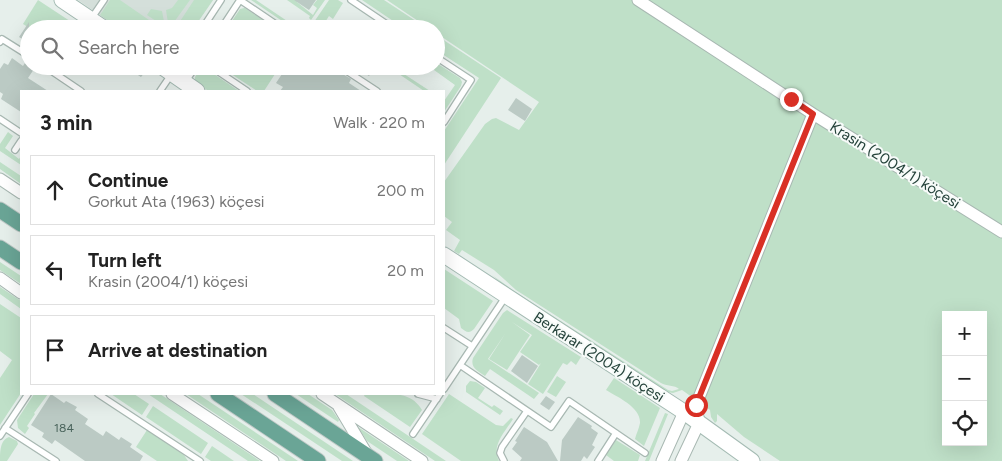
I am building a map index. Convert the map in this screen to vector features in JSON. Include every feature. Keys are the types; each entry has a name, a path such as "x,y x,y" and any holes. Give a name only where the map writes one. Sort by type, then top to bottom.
{"main road":[{"path":"0,210 20,223"},
{"path":"0,248 20,261"},
{"path":"219,395 318,461"},
{"path":"276,395 371,458"}],"street":[{"path":"62,0 91,20"},
{"name":"Krasin (2004/1) köçesi","path":"638,0 813,114 1002,232"},
{"path":"177,75 191,87"},
{"path":"662,461 690,408 813,114"},
{"path":"0,179 20,192"},
{"name":"Berkarar (2004) köçesi","path":"445,256 506,296 690,408 699,423 752,461"},
{"path":"0,278 20,292"},
{"path":"174,395 273,461"},
{"path":"323,395 422,461"},
{"path":"338,405 371,458"},
{"path":"682,461 699,423"}],"lane":[{"path":"91,20 104,0"},
{"path":"208,20 221,0"},
{"path":"227,20 240,0 270,20"},
{"path":"351,0 381,20"},
{"path":"0,42 2,39 20,50"},
{"path":"445,63 471,80 445,120"},
{"path":"57,75 80,90"},
{"path":"160,90 167,75"},
{"path":"223,75 246,90"},
{"path":"353,75 375,90"},
{"path":"0,119 20,132"},
{"path":"15,150 20,142"},
{"path":"445,388 506,296"},
{"path":"445,329 472,346"},
{"path":"460,365 551,427 569,401 645,453"},
{"path":"0,436 27,395"},
{"path":"100,395 199,461"},
{"path":"413,434 439,396"},
{"path":"504,461 500,453 501,450 527,411"},
{"path":"5,428 56,461"},
{"path":"598,461 616,433"}],"shaded area":[{"path":"78,0 213,0 199,20 107,20"}],"green space":[{"path":"38,0 68,20 26,20"},
{"path":"110,0 120,0 149,20 107,20 100,15"},
{"path":"178,0 190,0 176,20 168,20 166,10 172,8"},
{"path":"194,0 213,0 199,20 181,20"},
{"path":"251,0 256,0 286,20 281,20"},
{"path":"287,0 298,0 297,2 313,15 317,8 313,5 317,0 325,0 311,20 310,16"},
{"path":"329,0 338,0 343,3 333,19 329,16 326,20 315,20"},
{"path":"362,0 384,0 414,20 392,20"},
{"path":"387,0 1002,0 1002,461 780,461 744,437 717,414 717,421 715,423 711,417 710,410 682,390 673,393 667,392 513,293 492,275 668,390 679,389 661,383 516,290 494,270 462,250 459,254 454,251 460,240 446,230 452,222 445,217 445,181 485,124 492,119 496,118 519,130 539,102 445,39 445,20 417,20"},
{"path":"245,8 263,20 233,20 240,9"},
{"path":"151,9 162,11 164,20 154,20 147,15"},
{"path":"445,41 501,78 445,163 445,129 479,78 445,56"},
{"path":"445,68 460,78 462,82 445,110 445,100 455,85 441,75 445,75"},
{"path":"196,75 215,75 238,90 207,90 195,80"},
{"path":"233,75 274,75 265,90 255,90"},
{"path":"400,75 406,75 428,90 423,90"},
{"path":"8,132 13,136 5,148 19,159 20,158 20,164 0,151 0,144"},
{"path":"0,162 20,175 20,183 0,169"},
{"path":"0,262 20,275 20,283 0,270"},
{"path":"445,270 493,301 471,332 461,328 459,319 445,309"},
{"path":"0,287 20,300 20,308 0,294"},
{"path":"0,304 20,317 20,395 0,425 0,378 12,360 0,351"},
{"path":"507,310 581,357 576,365 571,361 567,365 563,363 543,394 528,384 541,363 539,365 520,352 532,335 512,322 530,335 507,370 489,359 505,334 488,359 539,393 534,399 490,369 485,376 475,369 472,361 503,313"},
{"path":"557,376 566,382 556,397 547,392"},
{"path":"614,378 660,408 644,446 635,439 640,423 637,412 628,403 606,390"},
{"path":"470,381 476,382 485,388 478,398 492,407 494,405 503,411 500,415 466,392 466,386"},
{"path":"449,394 496,425 503,426 511,418 513,419 498,444 497,455 499,461 461,461 422,434"},
{"path":"33,395 47,395 34,413 25,434 18,428 17,420"},
{"path":"112,395 136,395 149,404 142,415"},
{"path":"149,395 161,395 260,461 248,461"},
{"path":"187,395 199,395 298,461 286,461"},
{"path":"243,395 254,395 353,461 342,461"},
{"path":"298,395 310,395 332,410 339,420 338,422"},
{"path":"336,395 347,395 446,461 435,461"},
{"path":"397,395 408,397 418,404 422,410 410,427 364,396"},
{"path":"153,406 208,443 201,454 146,417"},
{"path":"665,413 668,414 649,461 645,461"},
{"path":"358,427 409,461 397,461 367,441"},
{"path":"147,430 184,455 188,461 157,461 136,447"},
{"path":"9,437 17,441 18,444 7,461 0,461 2,444"},
{"path":"616,440 640,455 638,461 614,461 606,455"},
{"path":"212,446 234,461 211,461 205,457"}],"building":[{"path":"294,0 316,0 309,10"},
{"path":"12,58 20,64 20,75 30,75 28,78 46,90 20,90 20,111 1,99 3,94 0,92 0,69 4,63 8,65"},
{"path":"281,75 344,75 351,79 349,83 360,90 281,90 283,87 276,83"},
{"path":"516,98 532,109 525,121 508,110"},
{"path":"522,355 538,366 527,383 511,371"},
{"path":"50,395 52,395 64,403 66,401 77,407 75,410 88,419 85,424 103,436 106,431 119,440 121,437 132,444 130,447 143,456 140,461 85,461 55,440 52,444 42,437 44,433 31,425"},
{"path":"546,396 555,402 549,410 540,404"},
{"path":"578,417 592,426 591,428 598,433 592,445 595,447 587,459 584,456 581,461 560,461 562,440"},
{"path":"524,427 547,442 558,461 520,461 522,458 512,449"}],"route":[{"path":"696,405 813,114 791,99"}]}
